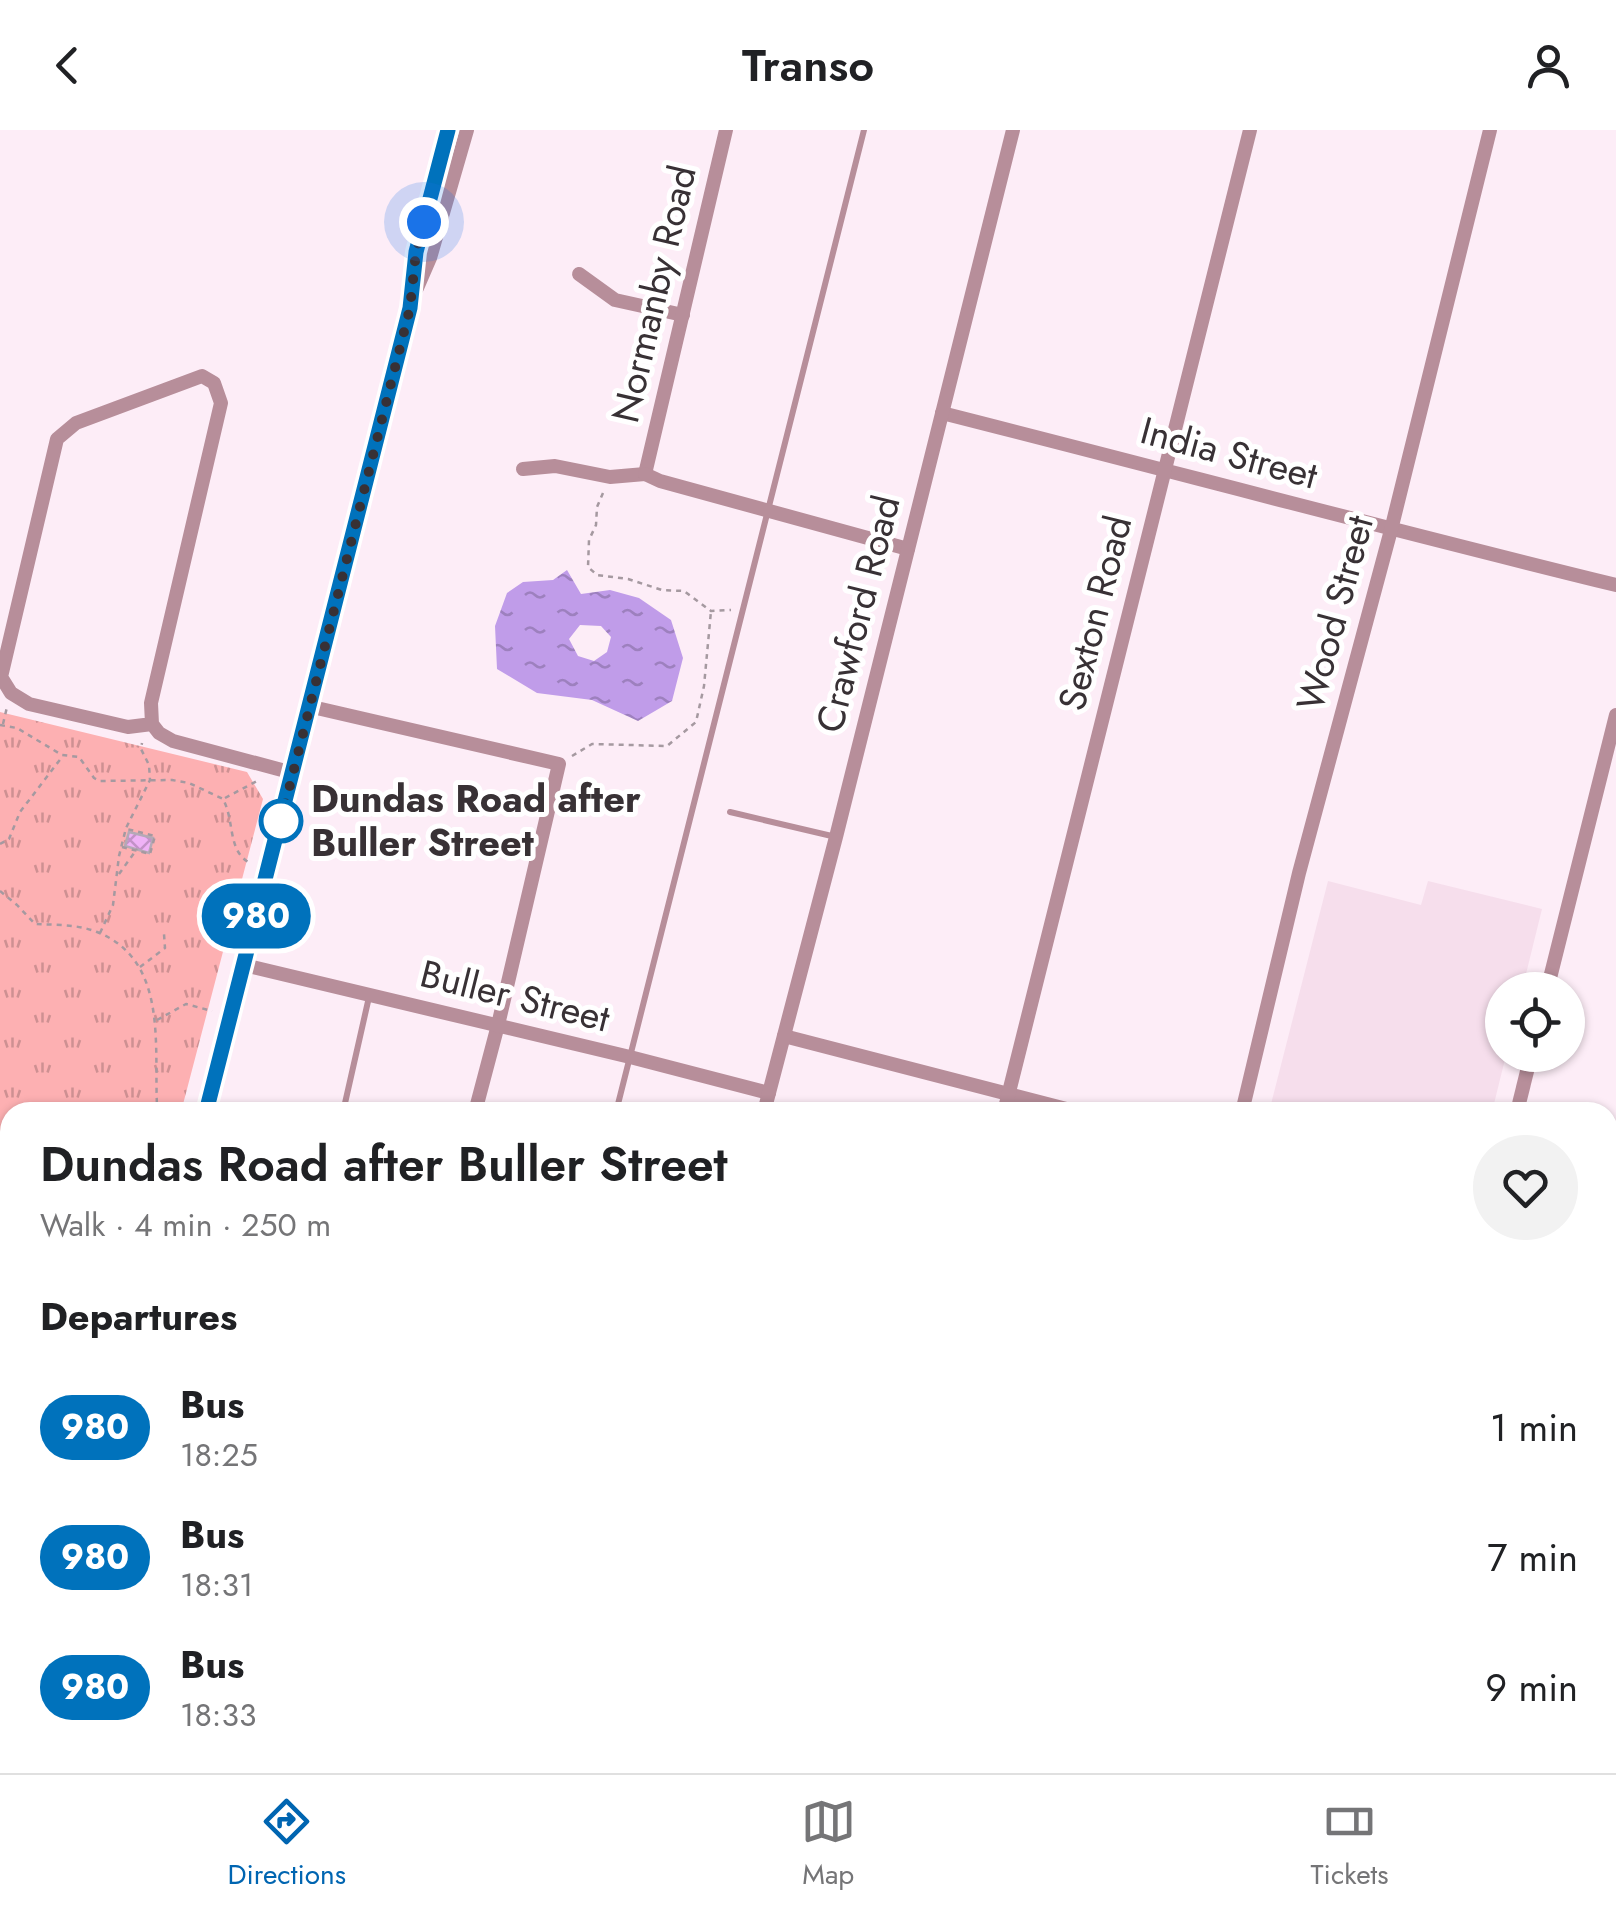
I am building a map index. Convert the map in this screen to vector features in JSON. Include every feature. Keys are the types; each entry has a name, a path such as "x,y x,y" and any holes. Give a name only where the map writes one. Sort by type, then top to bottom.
{"street":[{"path":"410,308 416,252 448,130"},
{"path":"209,1102 410,308 430,258 467,130"},
{"name":"Normanby Road","path":"645,474 726,130"},
{"name":"Crawford Road","path":"767,1102 1012,130"},
{"name":"Sexton Road","path":"1007,1102 1250,130"},
{"name":"Wood Street","path":"1244,1102 1490,130"},
{"path":"579,274 615,300 683,315"},
{"path":"152,724 128,728 29,704 11,694 1,677 58,439 76,423 202,376 214,383 222,403 150,704 152,724 173,741 293,773"},
{"name":"India Street","path":"942,413 1616,585"},
{"path":"522,469 555,466 610,477 645,474 908,549"},
{"path":"308,706 560,764 478,1102"},
{"path":"1552,972 1612,750 1616,714"},
{"name":"Buller Street","path":"244,965 770,1093"},
{"path":"784,1036 1037,1102"},
{"path":"1519,1102 1527,1072"}],"lane":[{"path":"619,1102 864,130"},
{"path":"730,812 836,837"},
{"path":"344,1102 370,994"}],"path":[{"path":"610,477 588,540 588,568 596,575 684,592 710,610 742,608"},
{"path":"560,764 592,744 667,746 696,722 704,686 710,610"},
{"path":"100,933 113,905 126,828 150,780 149,765 141,748 152,724"},
{"path":"0,725 17,728 62,755 79,756 100,781 172,780 189,783 223,799 235,848 250,864"},
{"path":"0,844 9,839 20,812 62,755"},
{"path":"223,799 262,778"},
{"path":"122,847 150,854 155,836 126,828"},
{"path":"118,875 137,850"},
{"path":"0,892 34,924 100,933 128,953 147,978 156,1020 158,1102"},
{"path":"139,968 166,948 164,934"},
{"path":"160,953 165,960"},
{"path":"156,1020 186,1004 212,1011"}],"shaded area":[{"path":"1328,881 1421,905 1428,881 1542,909 1526,972 1485,972 1485,1072 1502,1072 1494,1102 1272,1102"}],"green space":[{"path":"0,712 247,772 263,799 184,1102 0,1102"}],"water":[{"path":"567,570 581,594 610,590 639,598 671,620 683,658 672,701 638,721 592,700 537,693 497,669 495,626 507,593 523,582 553,580","holes":["580,625 601,626 611,637 607,652 594,661 578,656 569,639"]}],"building":[{"path":"129,832 153,838 149,853 125,846"}],"bus line":[{"name":"980","path":"209,1102 410,308 416,252 448,130"}],"place":[{"name":"Dundas Road after Buller Street","path":"281,821"}],"route":[{"path":"281,821 410,308 416,252 424,222"}]}
